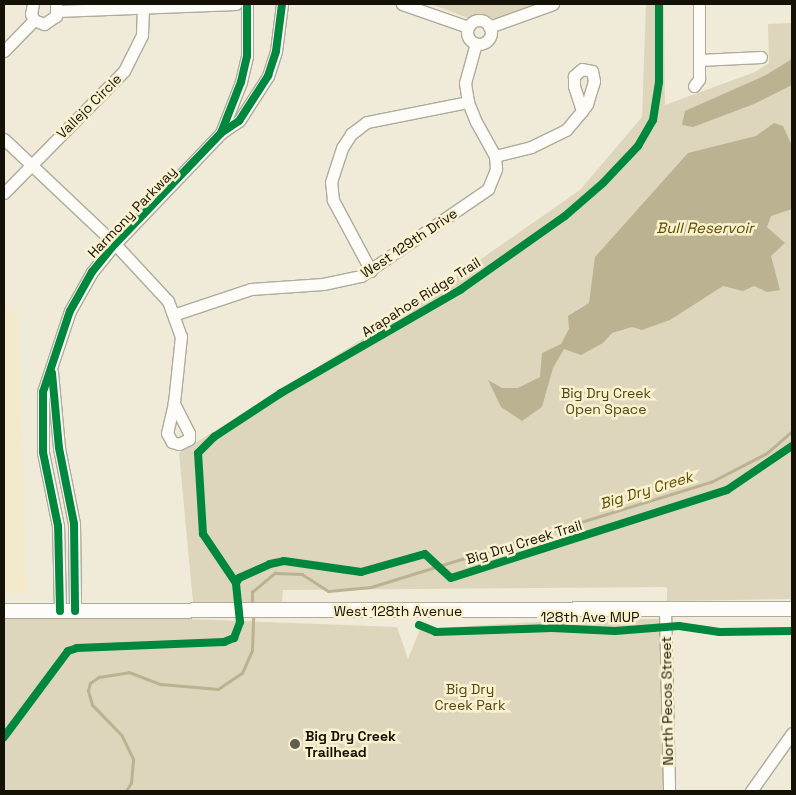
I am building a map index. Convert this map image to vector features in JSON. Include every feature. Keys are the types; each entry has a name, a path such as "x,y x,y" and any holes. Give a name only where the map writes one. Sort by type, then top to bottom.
{"main road":[{"name":"West 128th Avenue","path":"4,611 792,609"}],"street":[{"path":"33,4 31,14 34,20"},
{"path":"34,20 49,23 56,7 236,4"},
{"name":"Harmony Parkway","path":"221,133 241,82 247,56 247,4"},
{"name":"Harmony Parkway","path":"60,612 57,518 41,431 43,392 52,372 61,334 76,298 114,244 221,133 239,121 268,76 276,51 282,4"},
{"path":"402,4 468,27 481,20 490,27"},
{"path":"490,27 553,4"},
{"path":"694,86 698,79 699,4"},
{"name":"Vallejo Circle","path":"4,193 129,64 142,35 143,5"},
{"path":"4,51 34,20"},
{"path":"468,27 468,37 476,43 486,41 490,27"},
{"path":"476,43 465,82 468,102 495,156 531,147 566,130 582,111"},
{"path":"699,60 761,57"},
{"path":"371,271 333,200 331,182 342,148 351,134 366,122 468,102"},
{"path":"4,139 29,166 114,244 168,301 176,314 181,336 174,403"},
{"name":"West 129th Drive","path":"176,314 237,292 336,283 371,271 488,188 496,169 495,156"},
{"name":"Harmony Parkway","path":"52,372 59,448 73,518 75,611"},
{"path":"57,518 73,518"},
{"name":"North Pecos Street","path":"665,610 669,791"},
{"path":"751,791 792,733"}],"shaded area":[{"path":"4,309 18,309 27,593 4,593"}],"green space":[{"path":"431,4 537,4 495,19 483,14 468,18"},
{"name":"Big Dry Creek Open Space","path":"646,4 664,4 665,105 755,72 769,63 768,24 792,23 792,599 667,601 667,587 283,590 282,602 193,602 179,453 398,317 580,190 642,117"},
{"name":"Big Dry Creek Park","path":"4,612 397,627 408,659 420,629 584,619 666,619 668,791 4,791"}],"water":[{"path":"792,59 792,85 754,104 693,127 682,125 685,111 766,75"},
{"name":"Bull Reservoir","path":"774,123 783,126 792,146 792,209 771,216 767,227 785,243 771,256 780,290 767,292 754,286 743,291 723,286 670,320 642,330 632,327 612,333 603,343 581,355 564,349 553,368 542,407 522,421 501,407 488,380 502,388 518,388 540,377 542,353 561,344 569,329 568,316 589,303 595,257 688,153 756,136"}],"waterway":[{"name":"Big Dry Creek","path":"252,605 252,592 275,573 302,574 328,591 371,587 711,482 767,453 792,431"},
{"name":"Big Dry Creek","path":"126,791 131,783 133,759 122,736 92,705 88,691 90,683 99,677 129,672 161,684 218,689 242,673 252,651 253,616"}],"cycle path":[{"path":"60,611 58,526 43,452 43,392 70,311 92,272 115,244 221,133 241,82 247,56 247,4"},
{"path":"221,133 239,121 268,76 276,51 282,4"},
{"name":"Arapahoe Ridge Trail","path":"236,583 203,534 198,453 214,437 281,393 460,290 565,216 603,183 638,146 653,120 659,82 659,4"},
{"path":"52,373 59,448 74,524 75,611"},
{"name":"Big Dry Creek Trail","path":"4,737 68,651 77,648 224,642 234,638 240,622 236,583 239,578 270,564 284,561 361,572 425,554 451,578 727,490 792,446"},
{"name":"128th Ave MUP","path":"419,625 436,632 552,628 615,631 679,626 720,632 792,631"}],"place":[{"name":"Big Dry Creek Trailhead","path":"295,744"}]}
